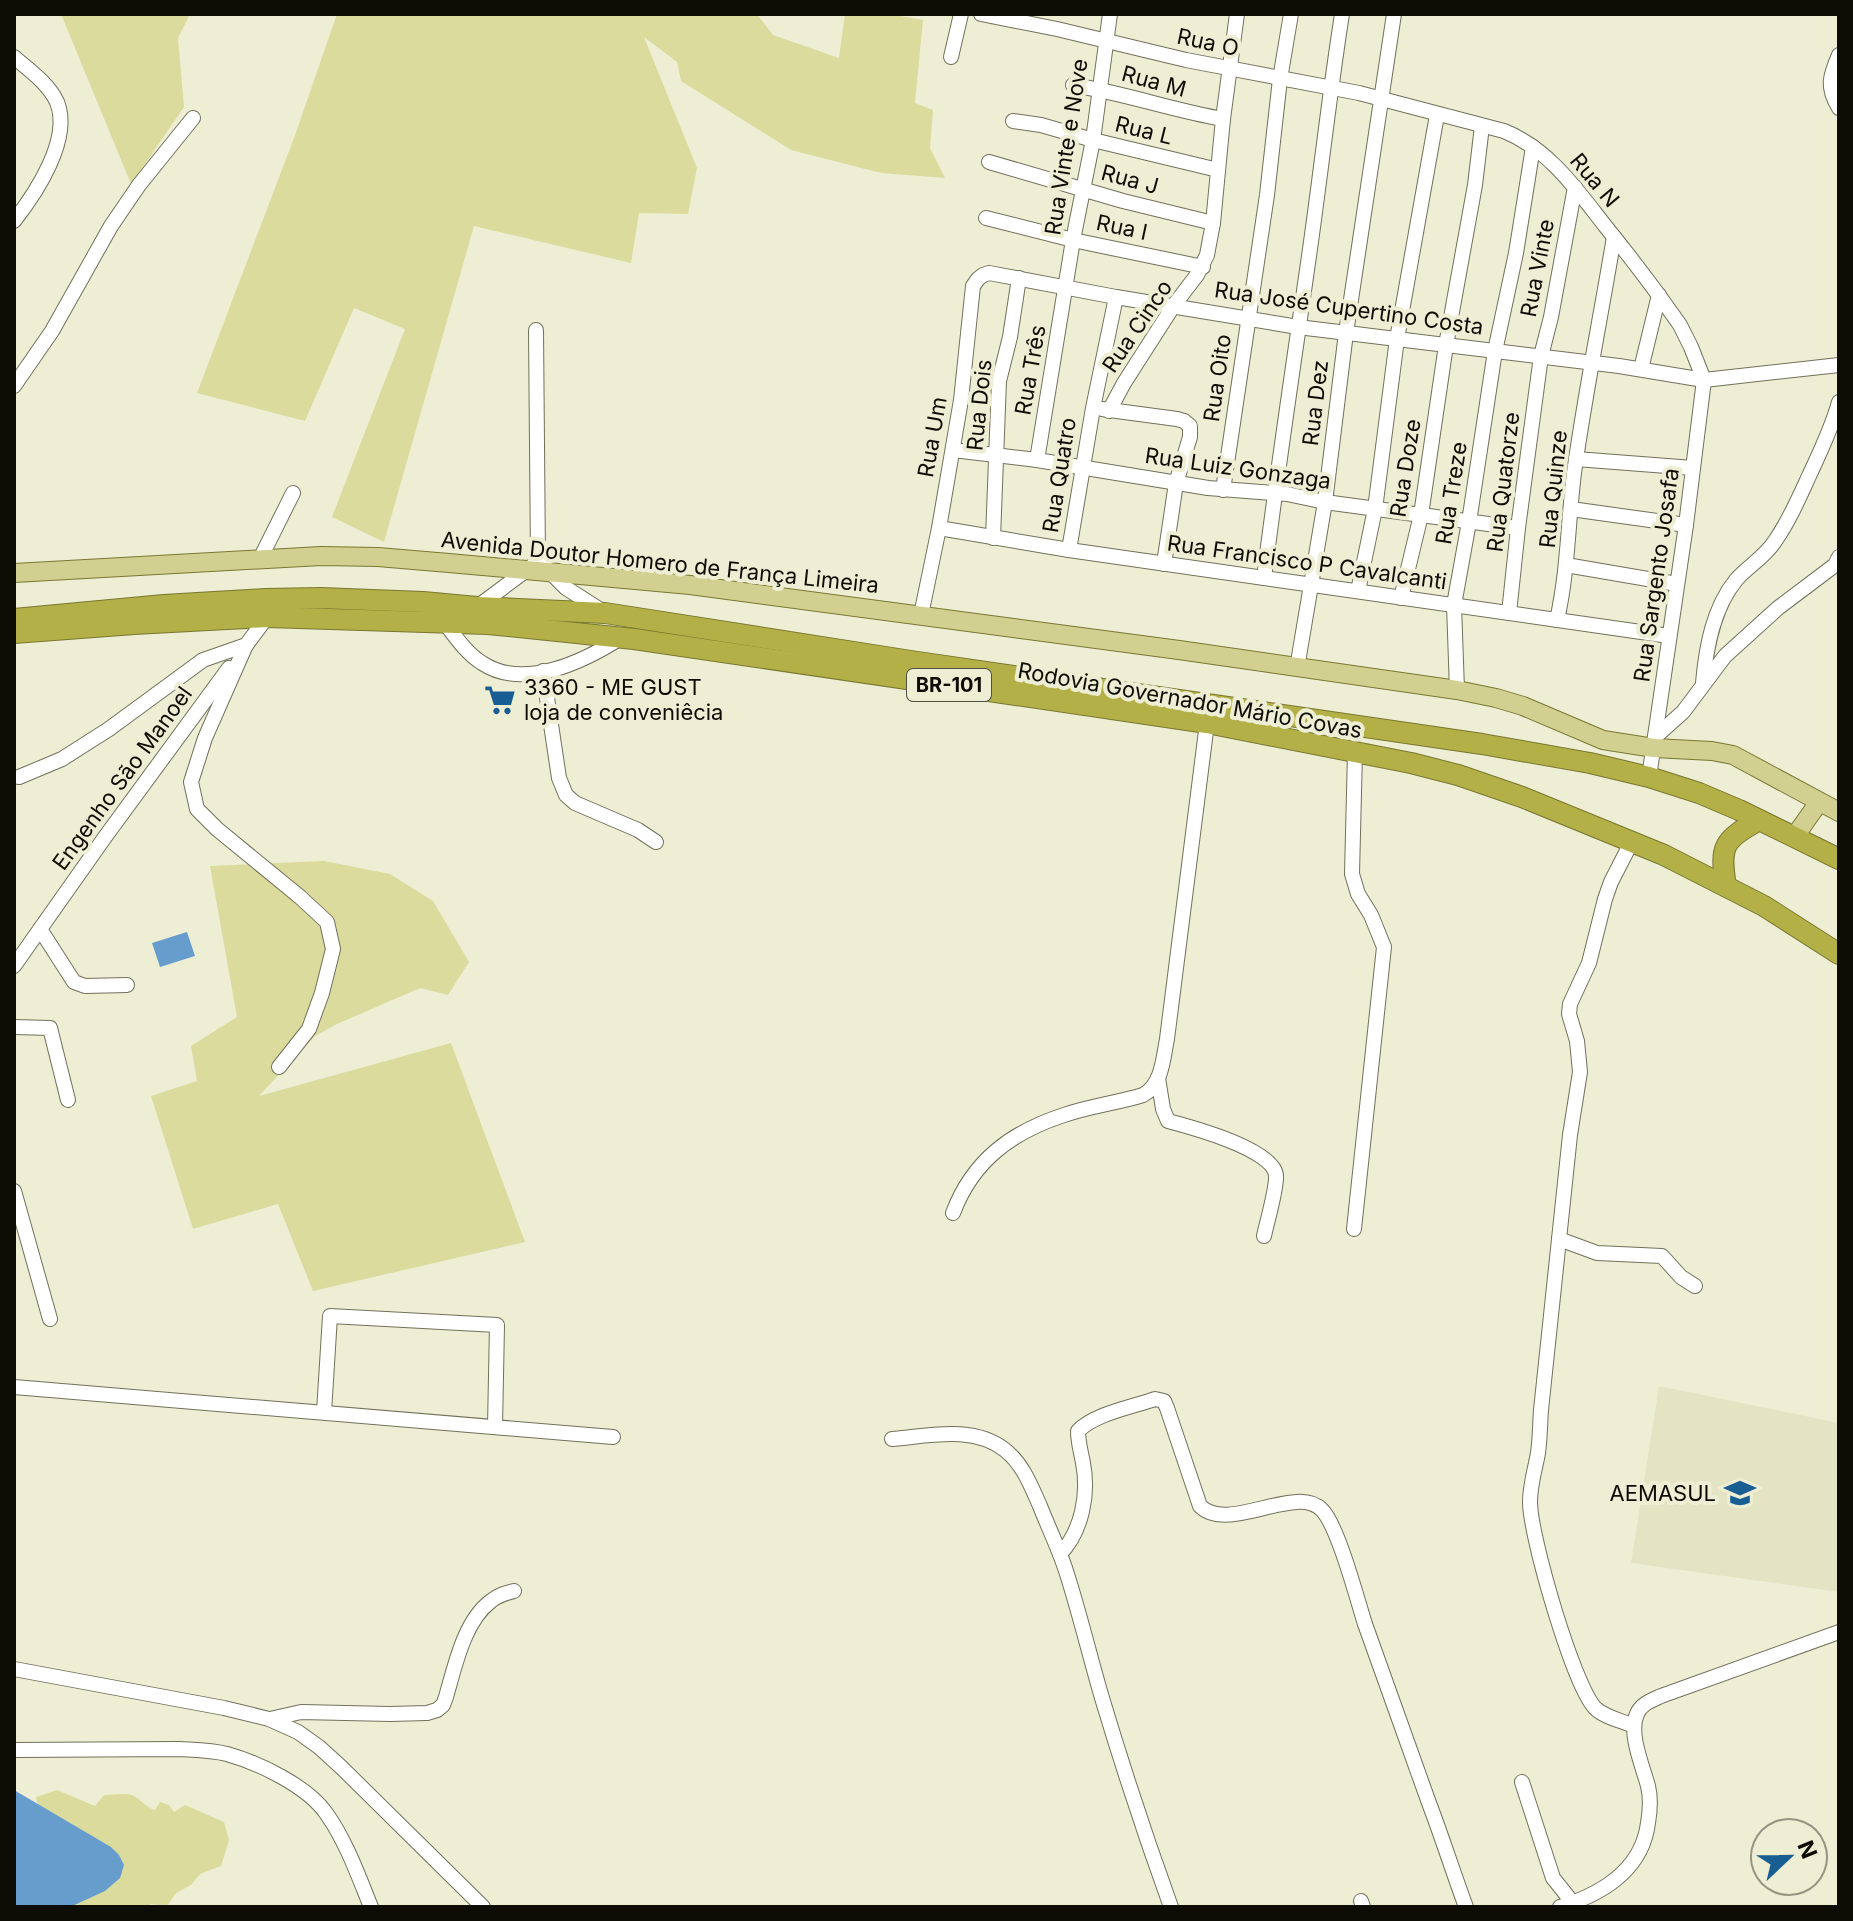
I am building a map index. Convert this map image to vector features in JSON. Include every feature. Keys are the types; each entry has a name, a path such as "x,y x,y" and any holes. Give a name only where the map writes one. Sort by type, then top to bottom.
{"highway":[{"name":"Rodovia Governador Mário Covas","path":"14,619 164,605 321,598 605,613 1482,744 1590,763 1699,793 1839,859"},
{"name":"Rodovia Governador Mário Covas","path":"14,633 267,617 488,624 622,637 1207,723 1458,775 1522,797 1664,855 1777,914 1839,954"},
{"path":"1726,886 1722,866 1726,845 1731,838 1759,820"}],"main road":[{"name":"Avenida Doutor Homero de França Limeira","path":"14,573 321,556 378,557 538,568 921,615 1496,698 1523,706 1603,740 1655,742 1733,755 1839,812"},
{"path":"1795,836 1819,802"}],"street":[{"path":"951,57 961,14"},
{"name":"Rua O","path":"981,14 1058,22 1105,41 1153,53 1381,99"},
{"name":"Rua Vinte e Nove","path":"1066,287 1093,140 1110,14"},
{"name":"Rua Oito","path":"1223,490 1291,14"},
{"path":"1264,578 1342,14"},
{"name":"Rua Dez","path":"1297,668 1325,502 1346,333 1394,14"},
{"path":"1203,267 1213,223 1234,15"},
{"path":"1839,55 1832,71 1830,90 1839,108"},
{"path":"14,57 49,90 61,118 57,145 41,179 14,221"},
{"name":"Rua M","path":"1073,85 1223,119"},
{"name":"Rua N","path":"1381,99 1515,136 1550,161 1575,187 1659,295 1686,336 1704,380"},
{"path":"1358,591 1375,509 1397,339 1437,115"},
{"path":"14,386 52,331 111,226 139,185 193,118"},
{"name":"Rua L","path":"1013,121 1041,125 1218,170"},
{"name":"Rua Doze","path":"1401,598 1421,515 1446,345 1470,220 1482,126"},
{"name":"Rua Treze","path":"1457,690 1454,605 1495,351 1516,253 1533,147"},
{"name":"Rua J","path":"989,162 1213,223"},
{"name":"Rua Vinte","path":"1541,356 1575,187"},
{"name":"Rua I","path":"986,218 1203,267"},
{"name":"Rua Quinze","path":"1557,620 1566,565 1576,459 1614,237"},
{"name":"Rua Cinco","path":"1109,411 1174,305 1203,267"},
{"name":"Rua José Cupertino Costa","path":"989,273 1298,327 1641,369 1704,380 1839,365"},
{"name":"Rua Um","path":"921,615 961,400 973,286 989,273"},
{"name":"Rua Dois","path":"993,538 999,381 1010,337 1019,278"},
{"name":"Rua Três","path":"1037,460 1066,287"},
{"path":"1641,369 1659,295"},
{"name":"Rua Quatro","path":"1069,550 1116,297"},
{"path":"536,330 538,568"},
{"name":"Rua Quatorze","path":"1509,613 1541,356"},
{"name":"Rua Sargento Josafa","path":"1649,777 1704,380"},
{"path":"1703,683 1708,643 1717,614 1737,580 1765,555 1788,521 1839,402"},
{"name":"Rua Quatro","path":"1093,408 1184,421 1190,426 1190,437"},
{"name":"Rua Oito","path":"1164,564 1176,483 1190,437"},
{"name":"Rua Luiz Gonzaga","path":"953,450 1037,460 1223,490 1297,496 1518,528"},
{"path":"1576,459 1693,468"},
{"path":"260,559 293,493"},
{"path":"1571,509 1686,525"},
{"name":"Rua Francisco P Cavalcanti","path":"939,528 1069,550 1669,636"},
{"path":"1655,742 1683,712 1725,656 1778,608 1838,562"},
{"path":"1566,565 1677,584"},
{"path":"477,607 538,568"},
{"path":"538,568 605,613"},
{"name":"Engenho São Manoel","path":"14,966 132,799 267,617"},
{"path":"444,622 482,664 509,673 543,671 587,657 622,637"},
{"path":"19,777 62,759 109,729 203,660 246,645"},
{"path":"246,645 205,738 191,782 197,809 327,922 333,949 322,993 309,1029 279,1067"},
{"path":"543,671 559,778 566,795 575,803 638,830 656,842"},
{"path":"953,1213 959,1197 979,1169 1017,1134 1065,1114 1143,1095 1152,1089 1158,1078 1167,1039 1207,723"},
{"path":"1354,1229 1384,947 1371,915 1358,894 1352,874 1355,752"},
{"path":"1632,841 1611,882 1589,963 1570,1004 1569,1014 1577,1041 1580,1072 1570,1135 1538,1450 1531,1485 1531,1521 1573,1665 1587,1696 1596,1709 1634,1726"},
{"path":"40,929 74,982 85,986 127,985"},
{"path":"14,1027 50,1028 68,1100"},
{"path":"1158,1078 1168,1121 1203,1130 1259,1154 1271,1163 1276,1175 1264,1236"},
{"path":"14,1191 50,1319"},
{"path":"1559,1239 1597,1253 1662,1256 1681,1277 1695,1286"},
{"path":"324,1412 330,1316 497,1325 495,1427"},
{"path":"14,1387 613,1437"},
{"path":"1060,1554 1078,1529 1083,1507 1085,1479 1078,1431 1083,1425 1097,1419 1155,1399 1164,1401 1200,1506 1206,1512 1244,1512 1293,1502 1307,1502 1322,1510 1336,1537 1466,1907"},
{"path":"892,1439 960,1433 981,1438 1003,1448 1016,1460 1027,1478 1060,1554 1106,1712 1171,1907"},
{"path":"269,1719 301,1712 390,1714 437,1710 443,1705 465,1638 481,1611 491,1601 514,1591"},
{"path":"1522,1782 1553,1878 1566,1905 1598,1892 1623,1874 1644,1843 1650,1811 1649,1791 1634,1726 1637,1712 1644,1704 1839,1632"},
{"path":"14,1669 224,1708 269,1719 298,1732 319,1747 483,1907"},
{"path":"14,1750 191,1749 244,1759 288,1780 325,1810 371,1907"}],"shaded area":[{"name":"AEMASUL","path":"1659,1386 1839,1423 1839,1592 1631,1563"}],"green space":[{"path":"61,14 190,14 178,38 184,107 131,184"},
{"path":"337,14 757,14 773,35 839,58 845,14 890,14 923,20 915,103 933,110 930,148 945,178 881,173 791,150 681,81 677,62 644,37 697,168 688,214 639,213 631,263 474,226 384,542 332,517 405,329 354,308 305,421 197,393 294,138"},
{"path":"324,861 390,874 433,901 469,962 448,995 420,988 315,1036 259,1096 451,1043 525,1242 313,1291 278,1204 193,1229 151,1096 197,1081 191,1046 237,1017 210,866"},
{"path":"57,1790 95,1806 104,1795 122,1794 132,1795 155,1810 160,1802 169,1805 174,1812 185,1805 224,1822 229,1840 221,1866 200,1874 191,1885 176,1893 167,1906 72,1907 64,1899 74,1825 38,1806 36,1797"}],"water":[{"path":"187,932 195,956 160,967 152,943"},
{"path":"14,1790 111,1847 124,1865 120,1878 105,1891 70,1907 14,1907"}],"place":[{"name":"3360 - ME GUST loja de conveniêcia","path":"500,700"},
{"name":"AEMASUL","path":"1740,1493"}]}
